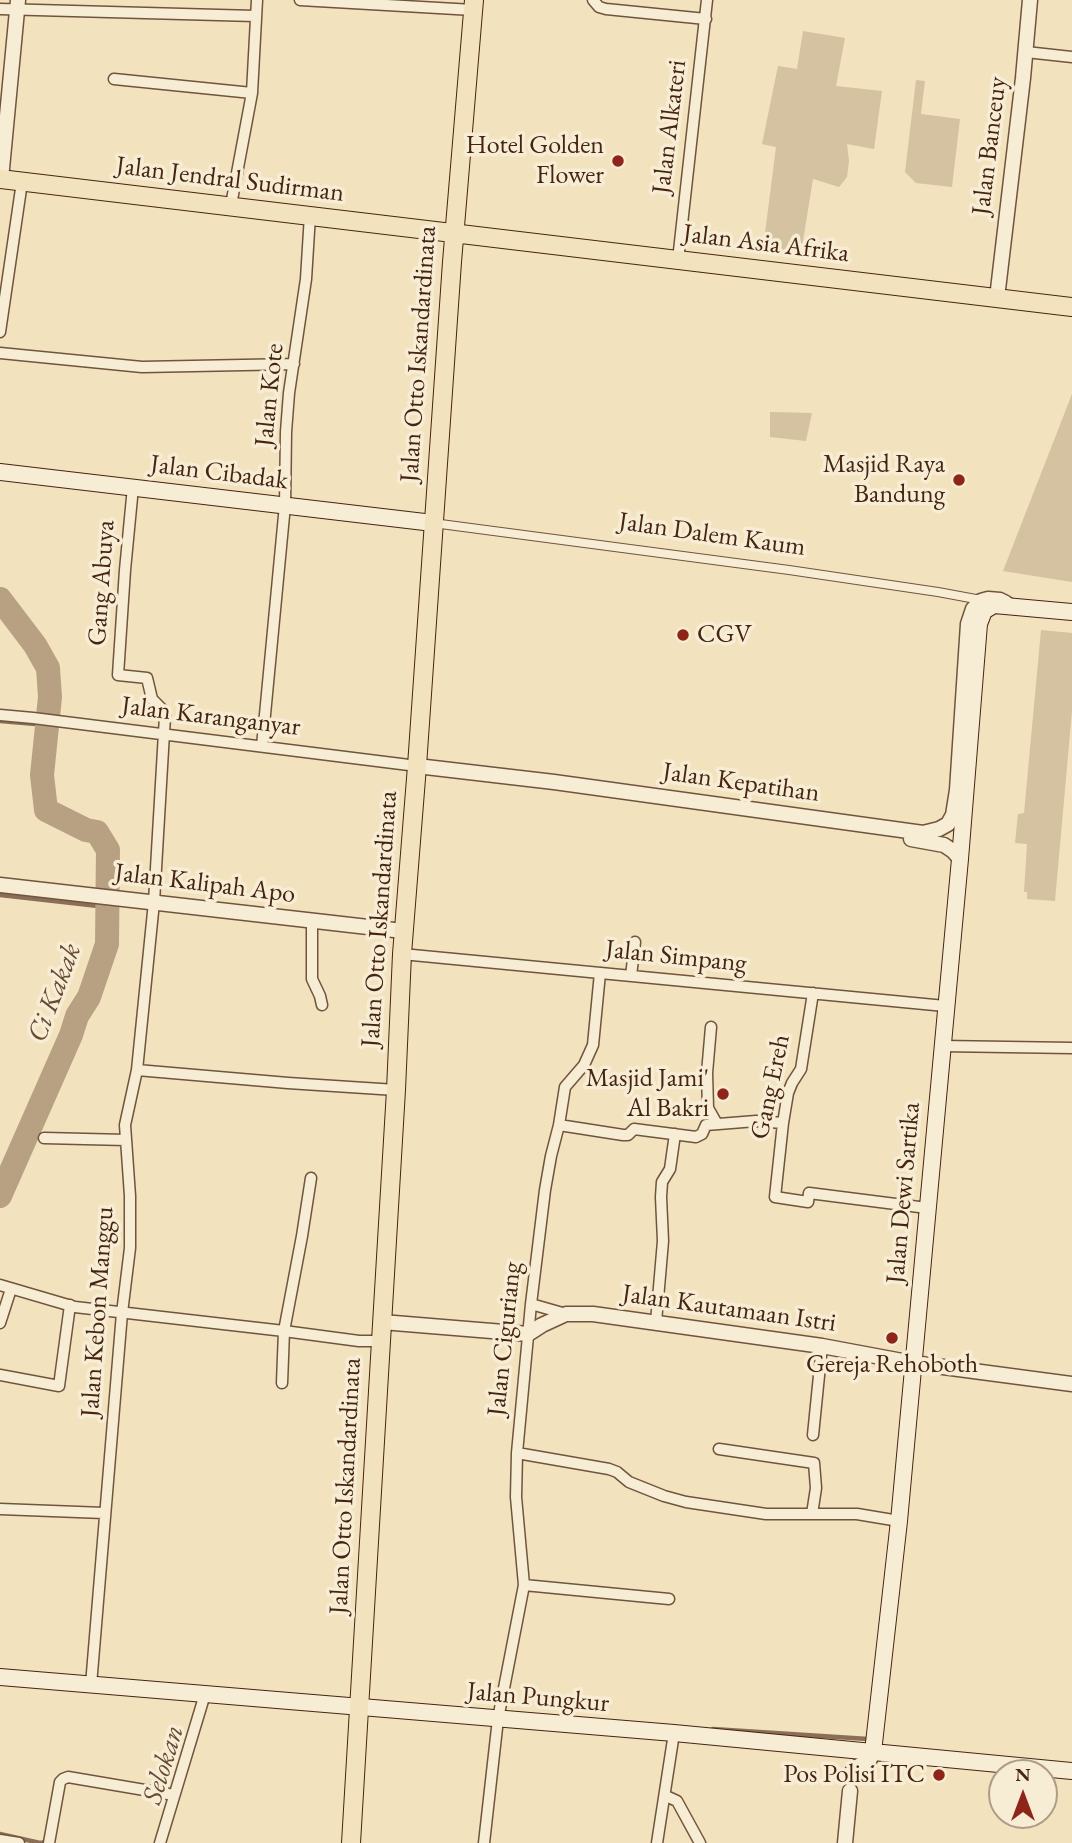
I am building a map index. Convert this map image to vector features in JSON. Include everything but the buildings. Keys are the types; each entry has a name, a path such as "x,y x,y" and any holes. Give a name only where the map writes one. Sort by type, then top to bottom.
{"main road":[{"name":"Jalan Otto Iskandardinata","path":"351,1843 397,1090 403,931 454,233 474,5"},
{"name":"Jalan Jendral Sudirman","path":"1,179 454,233"},
{"name":"Jalan Asia Afrika","path":"454,233 1072,307"},
{"name":"Jalan Cibadak","path":"0,472 433,523"},
{"name":"Jalan Dalem Kaum","path":"986,604 1072,612"},
{"name":"Jalan Dewi Sartika","path":"873,1752 899,1521 960,859 967,716 979,624 986,604"},
{"name":"Jalan Pungkur","path":"0,1677 674,1733 1072,1771"}],"street":[{"path":"231,205 252,93 257,0"},
{"path":"300,0 474,5"},
{"path":"593,0 599,7 606,9 706,19"},
{"name":"Jalan Alkateri","path":"678,260 708,0"},
{"name":"Jalan Banceuy","path":"996,298 1030,0"},
{"path":"0,9 17,4 255,16"},
{"path":"1,179 17,4"},
{"path":"1026,52 1072,57"},
{"path":"114,79 252,93"},
{"path":"0,332 22,182"},
{"name":"Jalan Kote","path":"262,746 285,505 289,393 306,279 310,215"},
{"path":"0,353 142,367 294,364"},
{"name":"Gang Abuya","path":"133,487 118,674 147,678 152,699 166,716 164,734"},
{"name":"Jalan Dalem Kaum","path":"433,523 789,570 939,592 986,604"},
{"name":"Jalan Karanganyar","path":"0,715 262,746 416,775"},
{"name":"Jalan Kepatihan","path":"416,775 578,786 923,833 948,824 953,815 967,716"},
{"name":"Jalan Kebon Manggu","path":"91,1685 104,1513 130,1248 130,1196 125,1125 137,1070 154,902 164,734"},
{"name":"Jalan Kepatihan","path":"416,775 431,773 591,793 932,842 944,845 960,859"},
{"name":"Jalan Kalipah Apo","path":"0,885 403,931"},
{"path":"312,921 312,979 322,1005"},
{"path":"631,976 635,942"},
{"name":"Jalan Simpang","path":"402,954 945,1006"},
{"name":"Jalan Ciguriang","path":"484,1843 498,1719 524,1585 516,1497 517,1453 545,1190 565,1087 584,1065 593,1045 600,973"},
{"name":"Gang Ereh","path":"813,993 802,1069 788,1093 775,1197 808,1202 809,1193 927,1208"},
{"path":"711,1027 707,1073 708,1108 717,1124"},
{"path":"942,1046 1072,1048"},
{"path":"137,1070 397,1090"},
{"path":"559,1125 623,1135 628,1135 634,1129 700,1136 706,1125 756,1121 783,1123"},
{"path":"656,1322 663,1241 662,1182 670,1169 675,1134"},
{"path":"44,1138 126,1140"},
{"path":"282,1383 284,1331 311,1178"},
{"path":"0,1285 70,1306 122,1314 359,1341 381,1341"},
{"path":"0,1323 11,1289"},
{"path":"531,1304 566,1314"},
{"path":"0,1376 59,1386 70,1306"},
{"name":"Jalan Kautamaan Istri","path":"528,1334 566,1314 585,1314 656,1322 822,1346 913,1363 1072,1384"},
{"path":"382,1322 528,1334"},
{"path":"813,1435 822,1346"},
{"path":"719,1449 814,1463 816,1488 812,1514"},
{"path":"517,1453 609,1469 629,1482 686,1502 766,1514 857,1514 899,1521"},
{"path":"0,1509 104,1513"},
{"path":"524,1585 668,1599"},
{"path":"160,1843 205,1695"},
{"path":"657,1843 674,1733"},
{"path":"845,1843 852,1772 870,1759 873,1752"},
{"path":"49,1843 60,1782 68,1777 174,1794"},
{"path":"666,1796 677,1801 700,1843"},
{"path":"0,1840 19,1843"}],"shaded area":[{"path":"803,31 845,38 836,86 882,91 874,149 847,144 847,177 839,187 813,179 801,253 763,249 776,147 762,144 778,66 797,69"},
{"path":"916,80 925,81 921,114 960,119 952,187 916,183 905,172"},
{"path":"1072,394 1072,582 1003,571"},
{"path":"770,412 812,413 806,441 770,437"},
{"path":"1041,630 1072,633 1072,711 1055,901 1027,899 1027,892 1024,892 1027,844 1015,843 1018,814 1024,813"}],"waterway":[{"name":"Ci Kakak","path":"0,599 35,645 48,668 50,697 42,775 46,810 86,830 97,832 108,850 107,944 89,997 77,1016 0,1196"},
{"path":"0,721 47,725"},
{"path":"0,895 107,907"},
{"path":"713,1729 868,1739"},
{"path":"0,1834 46,1842"}],"place":[{"name":"Hotel Golden Flower","path":"618,161"},
{"name":"Masjid Raya Bandung","path":"959,480"},
{"name":"CGV","path":"683,635"},
{"name":"Masjid Jami' Al Bakri","path":"723,1094"},
{"name":"Gereja Rehoboth","path":"892,1338"},
{"name":"Pos Polisi ITC","path":"939,1775"}],"water label":[{"name":"Selokan","path":"164,1765"}]}
